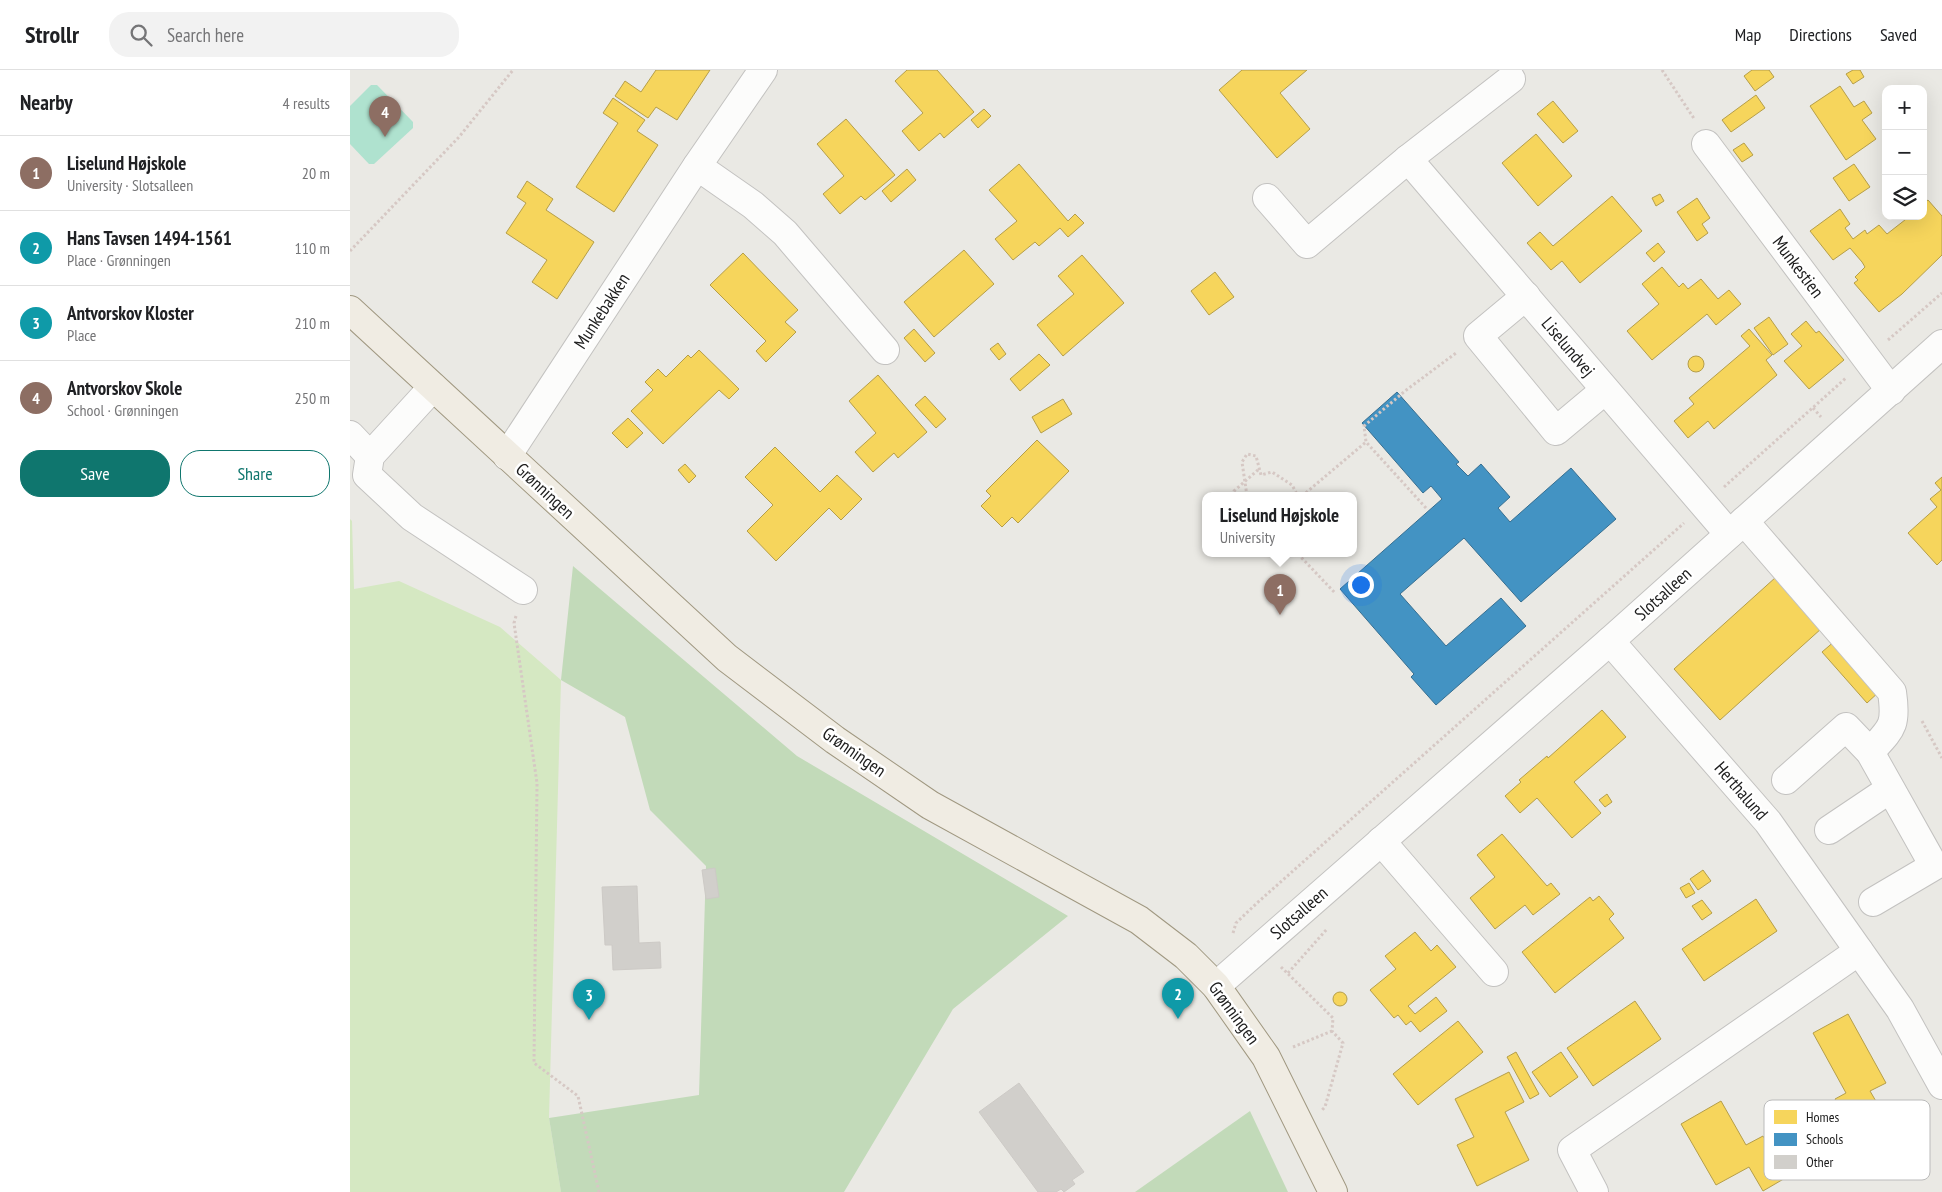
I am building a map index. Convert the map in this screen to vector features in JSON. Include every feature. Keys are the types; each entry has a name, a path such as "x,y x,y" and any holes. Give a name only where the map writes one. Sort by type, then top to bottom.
{"main road":[{"name":"Grønningen","path":"350,310 727,658 835,740 930,805 1139,920 1186,956 1216,986 1266,1057 1334,1192"}],"street":[{"name":"Munkebakken","path":"507,456 697,166 763,70"},
{"path":"1267,198 1307,244 1408,159 1511,79"},
{"name":"Munkestien","path":"1706,144 1891,391"},
{"name":"Liselundvej","path":"1408,159 1704,505 1736,527 1892,692 1896,716 1890,731 1870,752"},
{"path":"697,166 753,205 785,233 884,350"},
{"path":"1526,296 1478,336 1556,431 1606,390"},
{"name":"Slotsalleen","path":"1216,986 1610,641 1942,344"},
{"path":"433,387 370,456 367,475 412,517 523,590"},
{"path":"350,435 370,456"},
{"name":"Herthalund","path":"1610,641 1768,822 1900,1009 1942,1085"},
{"path":"1786,780 1846,727 1870,752 1934,866 1873,902"},
{"path":"1829,830 1890,788"},
{"path":"1382,841 1494,972"},
{"path":"1594,1192 1572,1150 1860,951"}],"path":[{"path":"350,251 458,137 513,70"},
{"path":"1662,70 1705,135 1706,144"},
{"path":"1230,940 1236,923 1942,293"},
{"path":"1426,508 1366,442 1364,426 1405,391 1478,336"},
{"path":"1307,492 1366,442"},
{"path":"1246,492 1242,462 1247,454 1256,456 1261,475 1272,472 1292,485 1296,492"},
{"path":"1234,492 1259,469"},
{"path":"1301,557 1335,593"},
{"path":"523,590 514,623 537,783 534,1063 578,1096 599,1192"},
{"path":"1236,923 1333,1018 1332,1032 1343,1043 1326,1107 1302,1126"},
{"path":"1266,1057 1332,1032"}],"green space":[{"path":"371,85 377,85 413,122 413,128 374,164 369,164 350,144 350,106"},
{"path":"350,519 352,521 354,589 399,581 500,627 561,680 549,1118 561,1192 350,1192"},
{"path":"573,566 797,756 1068,916 953,1009 844,1192 561,1192 549,1118 699,1095 706,866 650,810 625,717 561,680"},
{"path":"1250,1111 1288,1192 1135,1192"}],"building: Homes":[{"path":"656,70 710,70 677,120 656,107 648,118 615,96 625,81 641,92"},
{"path":"907,70 937,70 974,112 944,138 940,133 919,151 902,131 923,113 895,81"},
{"path":"1242,70 1307,70 1280,93 1310,129 1277,158 1219,90"},
{"path":"1752,70 1769,70 1774,77 1755,91 1744,76"},
{"path":"1853,70 1860,70 1864,77 1853,84 1846,74"},
{"path":"1840,86 1854,107 1864,101 1872,113 1862,120 1876,139 1846,160 1810,106"},
{"path":"1756,95 1765,108 1731,132 1722,120"},
{"path":"613,98 645,120 637,131 658,145 614,212 576,187 618,123 603,113"},
{"path":"1553,101 1578,131 1563,143 1537,114"},
{"path":"984,109 991,116 978,128 971,120"},
{"path":"846,119 895,175 865,200 861,196 840,214 823,194 844,176 817,144"},
{"path":"1536,134 1572,176 1538,206 1502,163"},
{"path":"1744,143 1753,155 1742,162 1733,150"},
{"path":"1019,164 1068,221 1075,214 1084,223 1068,237 1060,228 1039,246 1035,242 1013,260 995,239 1017,221 989,190"},
{"path":"1854,164 1870,187 1849,201 1833,178"},
{"path":"907,169 916,180 891,202 882,191"},
{"path":"527,181 553,199 546,210 594,242 557,299 532,282 547,260 506,233 526,203 517,197"},
{"path":"1660,194 1664,201 1656,206 1652,198"},
{"path":"1612,196 1642,231 1580,283 1562,261 1551,270 1527,243 1540,232 1553,246"},
{"path":"1697,198 1710,218 1702,224 1708,233 1697,241 1677,212"},
{"path":"1927,201 1942,216 1942,255 1902,294 1879,312 1854,283 1858,280 1855,277 1865,267 1862,262 1850,248 1833,260 1810,231 1840,209 1850,224 1845,228 1853,239 1865,230 1867,234 1879,225 1887,234 1905,220 1927,220"},
{"path":"1658,243 1665,252 1654,262 1646,253"},
{"path":"964,250 994,284 934,337 904,302"},
{"path":"743,253 798,310 785,322 796,332 766,362 756,351 766,341 710,285"},
{"path":"1082,255 1124,303 1063,356 1037,325 1074,294 1058,276"},
{"path":"1662,267 1679,287 1683,283 1688,289 1701,279 1718,299 1729,290 1741,304 1716,325 1707,314 1652,360 1627,331 1659,304 1642,284"},
{"path":"1215,272 1234,297 1209,315 1191,291"},
{"path":"1769,317 1788,344 1773,355 1754,328"},
{"path":"1806,321 1816,333 1819,331 1844,360 1809,389 1784,361 1802,346 1791,334"},
{"path":"914,329 935,353 925,362 904,338"},
{"path":"1749,329 1772,355 1766,360 1777,375 1714,429 1708,421 1688,438 1674,421 1694,404 1689,398 1750,346 1741,336"},
{"path":"998,343 1006,354 999,360 990,349"},
{"path":"699,350 739,389 729,399 719,390 663,444 631,411 653,390 645,382 658,369 666,377 688,355 691,358"},
{"path":"1039,354 1050,365 1020,391 1010,379"},
{"path":"1696,356 1702,358 1704,364 1702,370 1696,372 1690,370 1688,364 1690,358"},
{"path":"878,375 927,432 898,458 894,453 873,472 855,452 876,433 849,401"},
{"path":"925,396 946,419 936,428 915,405"},
{"path":"1063,399 1072,414 1041,433 1032,417"},
{"path":"628,418 643,433 627,448 612,433"},
{"path":"1037,440 1069,471 1018,523 1012,517 1002,527 981,506 991,496 986,491"},
{"path":"775,447 820,492 837,475 862,499 841,520 829,508 776,561 747,531 773,505 745,477"},
{"path":"685,464 696,476 689,483 678,470"},
{"path":"1942,477 1942,560 1937,565 1908,533 1937,507 1930,499 1941,490 1935,483"},
{"path":"1776,577 1822,628 1720,720 1674,669"},
{"path":"1836,640 1881,690 1867,703 1822,652"},
{"path":"1602,710 1626,737 1574,782 1601,813 1572,838 1537,798 1520,813 1505,796 1521,782 1519,780 1547,756 1548,758"},
{"path":"1607,794 1612,802 1605,807 1599,800"},
{"path":"1502,834 1547,886 1551,883 1560,894 1533,915 1525,905 1495,929 1470,898 1495,877 1477,855"},
{"path":"1703,870 1711,881 1698,890 1690,879"},
{"path":"1689,883 1695,893 1686,898 1680,888"},
{"path":"1599,896 1614,914 1609,919 1624,938 1555,993 1522,952 1590,897 1593,901"},
{"path":"1756,899 1777,931 1704,981 1682,949"},
{"path":"1702,900 1712,913 1702,920 1692,906"},
{"path":"1415,932 1431,951 1437,945 1456,967 1408,1006 1415,1014 1436,997 1447,1011 1420,1032 1411,1021 1406,1025 1398,1015 1394,1018 1370,990 1396,969 1385,956"},
{"path":"1340,992 1345,994 1347,999 1345,1004 1340,1006 1335,1004 1333,999 1335,994"},
{"path":"1635,1001 1661,1039 1593,1086 1567,1048"},
{"path":"1848,1014 1886,1083 1870,1091 1875,1100 1836,1100 1846,1093 1813,1033"},
{"path":"1458,1021 1483,1052 1418,1105 1393,1074"},
{"path":"1516,1052 1539,1094 1530,1099 1507,1057"},
{"path":"1561,1052 1578,1077 1550,1097 1532,1072"},
{"path":"1509,1072 1524,1102 1505,1112 1529,1160 1477,1186 1457,1145 1474,1137 1455,1099"},
{"path":"1721,1101 1746,1145 1763,1136 1764,1138 1764,1180 1782,1180 1763,1191 1749,1167 1716,1185 1681,1124"}],"building: Schools":[{"path":"1397,392 1459,462 1456,464 1468,476 1481,464 1510,497 1498,508 1510,522 1571,468 1616,519 1521,602 1464,538 1400,594 1446,646 1501,598 1526,626 1436,705 1411,677 1414,674 1340,589 1442,499 1431,486 1423,493 1362,423"}],"building: Other":[{"path":"715,868 719,897 706,899 702,870"},
{"path":"637,886 639,943 660,942 661,968 613,970 612,945 605,945 602,887"},
{"path":"1019,1083 1084,1172 1072,1180 1075,1184 1064,1192 1061,1189 1056,1192 1038,1192 979,1112"}],"place":[{"name":"Antvorskov Skole","path":"385,137"},
{"name":"Liselund Højskole","path":"1280,615"},
{"name":"Hans Tavsen 1494-1561","path":"1178,1019"},
{"name":"Antvorskov Kloster","path":"589,1020"}]}
